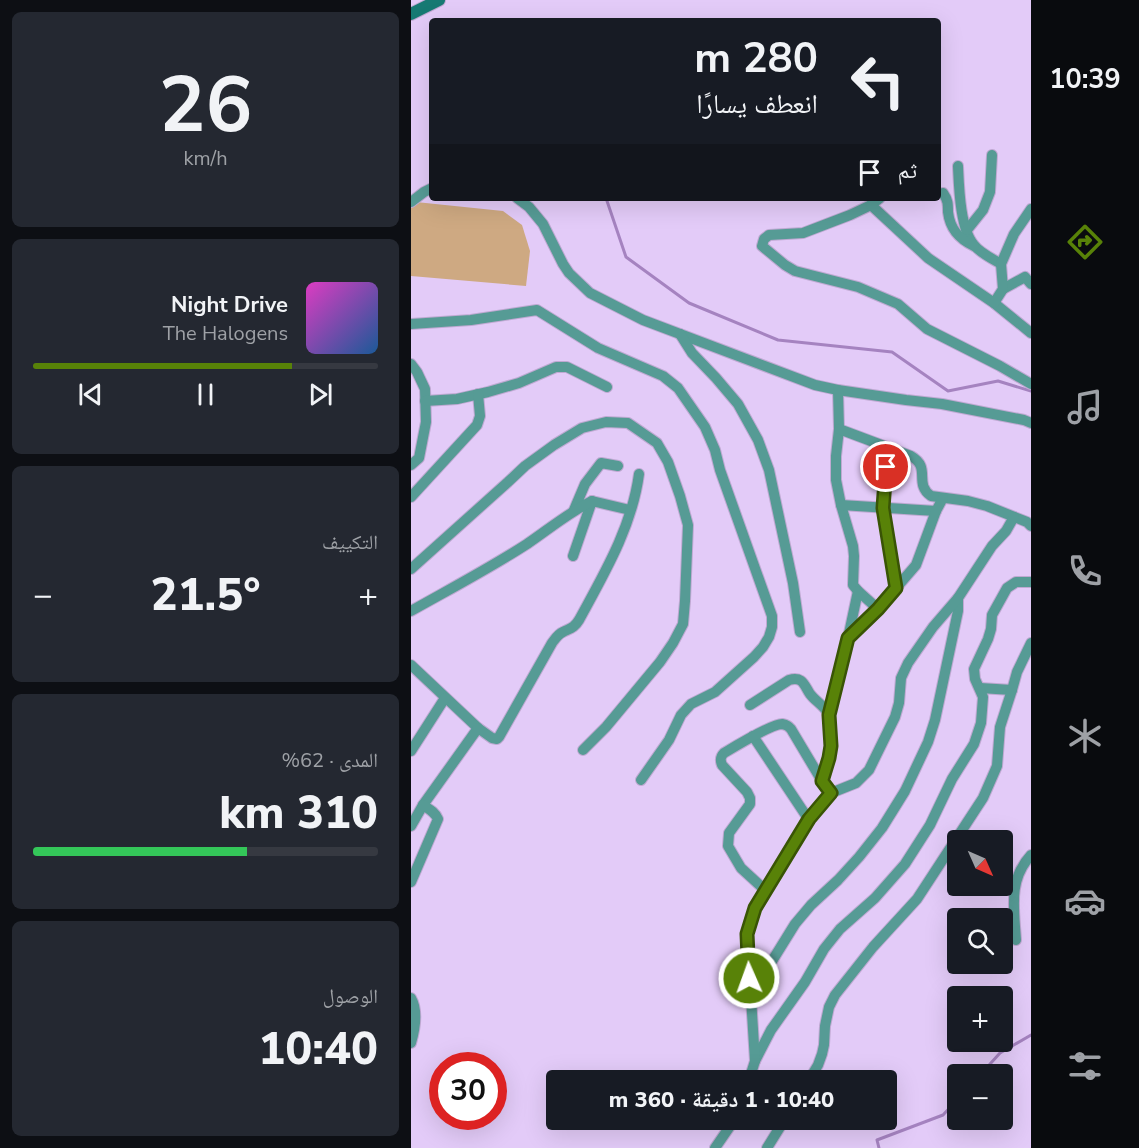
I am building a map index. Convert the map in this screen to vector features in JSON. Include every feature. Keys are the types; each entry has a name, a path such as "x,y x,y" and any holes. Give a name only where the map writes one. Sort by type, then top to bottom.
{"street":[{"path":"411,14 438,0"},
{"path":"967,230 983,210 990,192 992,155"},
{"path":"958,166 959,202 974,246"},
{"path":"411,202 429,190"},
{"path":"943,193 948,199 950,224 956,233 964,241 1001,264"},
{"path":"521,201 543,224 569,273 590,293 643,320 815,385 942,404 1031,423"},
{"path":"1031,333 994,303 928,258 876,202 850,215 803,233 769,235 764,239 762,246 795,271 858,287 898,304 927,329 1031,384"},
{"path":"1003,289 1001,264 1014,234 1031,209"},
{"path":"994,303 1003,289 1029,277"},
{"path":"411,324 471,320 537,310 598,348 663,376 678,388 705,427 772,616 773,627 763,647 754,657 715,692 691,704 681,715 669,740 641,780"},
{"path":"680,334 692,353 738,404 758,440 769,470 793,583 800,632"},
{"path":"411,364 425,389 426,401 426,422 419,458 411,465"},
{"path":"426,401 457,399 478,394 519,383 555,367 567,367 607,387"},
{"path":"838,390 839,429 836,480 853,546 853,585 878,609"},
{"path":"411,497 477,425 480,416 478,394"},
{"path":"411,569 525,466 553,445 582,428 606,422 629,423 657,443 667,462 689,525 683,624 673,644 660,662 606,727 583,750"},
{"path":"839,429 919,460 923,486 931,496 978,504 1027,522 1031,526"},
{"path":"887,447 883,508 896,588"},
{"path":"574,510 585,484 601,463 618,466"},
{"path":"411,665 479,728 495,740 499,737 552,643 563,632 574,627 579,620 619,545 639,474"},
{"path":"848,638 878,609 916,566 943,498"},
{"path":"573,556 592,501"},
{"path":"411,611 503,559 574,510 592,501 630,510"},
{"path":"841,505 936,511"},
{"path":"755,1061 747,934 755,908 809,819 831,793 856,783 869,770 895,717 899,703 901,678 908,663 933,627 958,598 992,546 1014,518"},
{"path":"752,1070 771,1030 805,982 824,949 840,929 875,898 905,864 930,825 952,779 974,744 981,723 983,697 975,679 974,669 988,639 992,615 1007,588 1016,582 1031,582"},
{"path":"822,781 831,746 829,715 858,591"},
{"path":"751,995 795,924 859,857 882,828 905,791 928,742 935,720 958,610 958,598"},
{"path":"814,1070 822,1054 829,1007 835,995 873,947 918,899 983,798 997,766 1000,727 1017,672 1031,644"},
{"path":"750,705 794,679 804,683 810,694 829,715"},
{"path":"980,688 1012,690"},
{"path":"411,751 445,698"},
{"path":"981,723 1000,727"},
{"path":"765,890 741,868 728,846 729,833 750,804 750,798 720,761 721,757 753,736 782,724 791,729 831,793"},
{"path":"411,826 423,805 479,728"},
{"path":"753,736 809,819"},
{"path":"411,882 438,819 437,815 423,805"},
{"path":"1016,940 1013,891 1020,869 1031,855"},
{"path":"411,998 415,1015 411,1043"},
{"path":"715,1148 727,1130"},
{"path":"767,1148 778,1130"}],"shaded area":[{"path":"416,202 503,211 522,225 530,251 526,286 411,276 411,207"}],"waterway":[{"path":"607,201 626,257 689,303 778,340 892,352 948,391 998,381 1031,391"},
{"path":"990,1064 1000,1053 1031,1035"},
{"path":"879,1148 877,1140 943,1115 947,1111"}],"route":[{"path":"749,978 747,934 755,908 809,819 831,793 822,781 831,746 829,715 848,638 896,588 883,508 886,467"}]}
